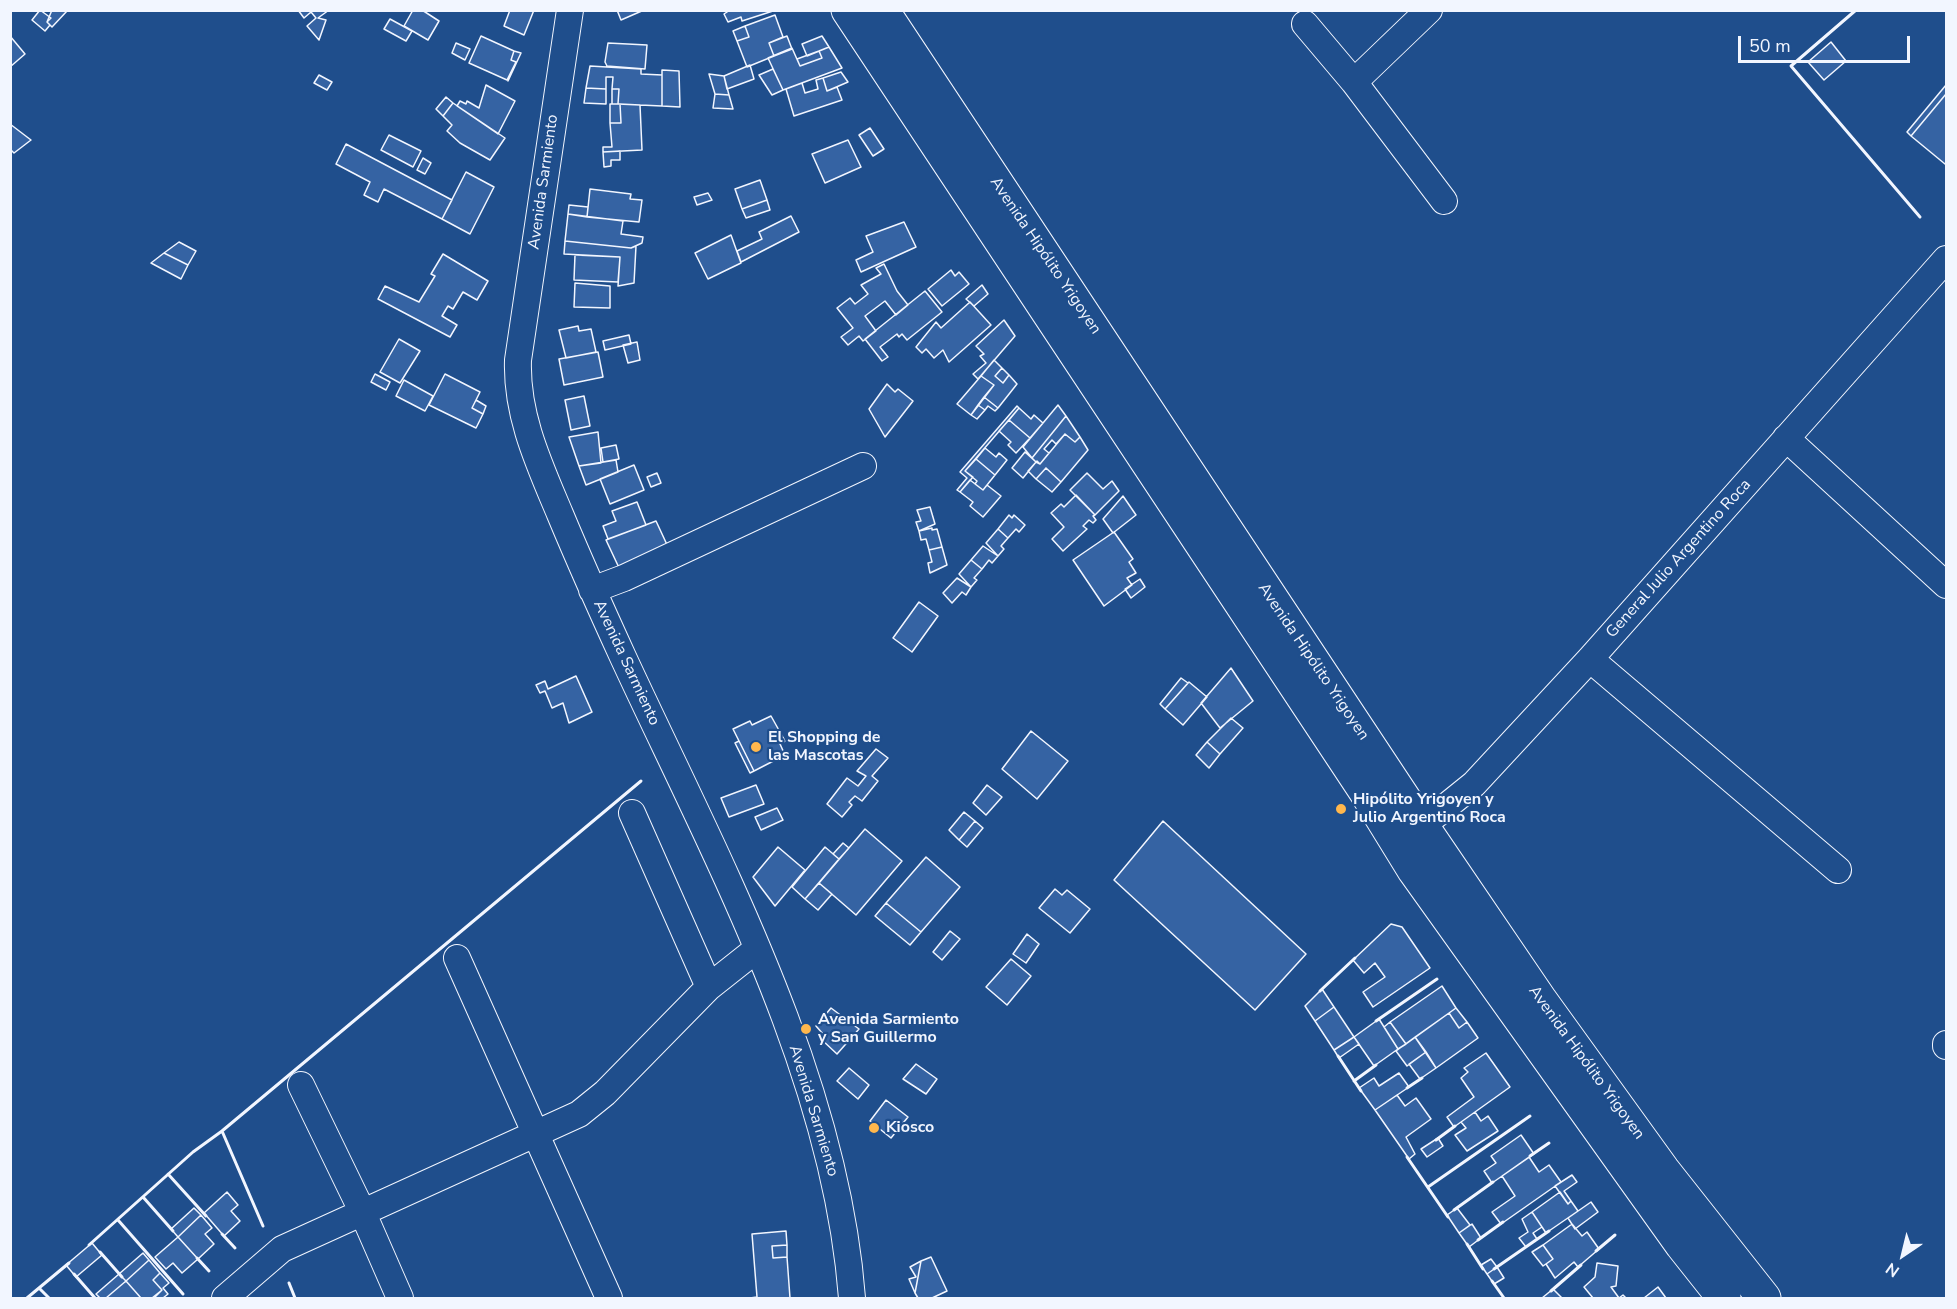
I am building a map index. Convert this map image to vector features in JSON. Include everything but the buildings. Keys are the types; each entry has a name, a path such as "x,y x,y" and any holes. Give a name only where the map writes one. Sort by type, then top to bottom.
{"main road":[{"name":"Avenida Hipólito Yrigoyen","path":"848,10 1093,355"},
{"name":"Avenida Hipólito Yrigoyen","path":"882,10 1093,355 1360,782 1409,833 1541,1001 1663,1170 1764,1299"},
{"name":"Avenida Hipólito Yrigoyen","path":"1409,833 1668,1226 1724,1299"}],"street":[{"name":"Avenida Sarmiento","path":"570,10 551,129 518,380 521,410 538,460 592,590 757,949 807,1079 840,1210 852,1299"},
{"path":"1354,82 1429,10"},
{"path":"1305,24 1354,82 1444,201"},
{"name":"General Julio Argentino Roca","path":"1409,833 1473,784 1590,659 1947,259"},
{"path":"1786,438 1947,585"},
{"path":"592,590 624,578 863,466"},
{"path":"1590,659 1838,870"},
{"path":"632,813 709,987"},
{"path":"225,1299 282,1249 362,1210 579,1114 605,1093 709,987 757,949"},
{"path":"457,958 609,1299"},
{"path":"301,1085 362,1210 400,1299"}],"wall":[{"path":"1856,10 1791,66 1920,217"},
{"path":"222,1131 641,781"},
{"path":"1320,991 1355,958"},
{"path":"1376,1021 1437,979"},
{"path":"1338,1056 1361,1091"},
{"path":"1354,1081 1376,1065"},
{"path":"1407,1088 1422,1078"},
{"path":"1428,1187 1530,1116"},
{"path":"1436,1140 1455,1126"},
{"path":"89,1245 193,1152 222,1131 263,1226"},
{"path":"1530,1156 1549,1143"},
{"path":"1407,1157 1448,1217"},
{"path":"168,1174 206,1216"},
{"path":"1454,1210 1493,1182"},
{"path":"143,1197 173,1231"},
{"path":"118,1220 183,1294"},
{"path":"1478,1240 1503,1222"},
{"path":"1494,1269 1549,1231"},
{"path":"222,1234 235,1248"},
{"path":"1596,1251 1615,1235"},
{"path":"1467,1244 1483,1269"},
{"path":"100,1252 122,1277"},
{"path":"197,1258 209,1271"},
{"path":"27,1298 69,1263"},
{"path":"1551,1291 1581,1265"},
{"path":"74,1274 95,1298"},
{"path":"1492,1281 1504,1298"},
{"path":"289,1283 295,1298"},
{"path":"39,1288 49,1298"}],"place":[{"name":"El Shopping de las Mascotas","path":"756,747"},
{"name":"Hipólito Yrigoyen y Julio Argentino Roca","path":"1341,809"},
{"name":"Avenida Sarmiento y San Guillermo","path":"806,1029"},
{"name":"Kiosco","path":"874,1128"}]}
